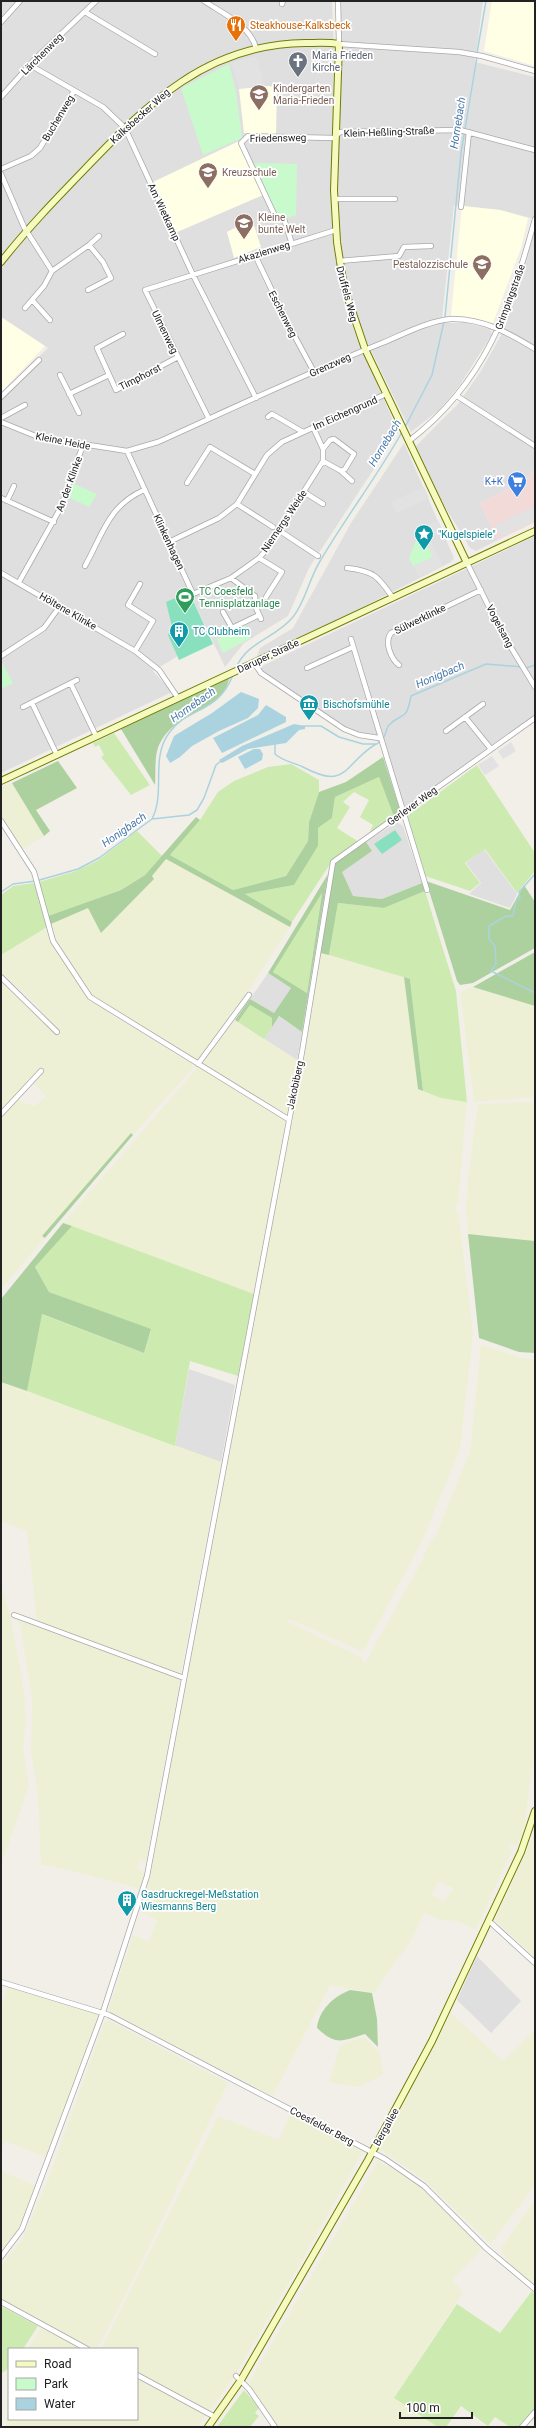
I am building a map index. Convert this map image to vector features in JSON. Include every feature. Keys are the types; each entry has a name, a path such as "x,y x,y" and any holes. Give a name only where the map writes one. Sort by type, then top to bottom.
{"street":[{"path":"1,22 20,1"},
{"name":"Lärchenweg","path":"1,97 30,65 96,1"},
{"path":"204,1 239,24 253,40 256,48"},
{"name":"Druffels Weg","path":"338,1 339,44 336,135 336,230 339,261 349,307 365,350 467,563"},
{"path":"85,12 156,54"},
{"name":"Kalksbecker Weg","path":"1,262 26,230 125,128 159,97 189,76 227,56 256,48 281,44 339,44 406,48 482,56 535,71"},
{"name":"Am Wietkamp","path":"30,65 103,107 125,128 193,275 256,398"},
{"name":"Buchenweg","path":"1,169 30,156 40,148 74,91"},
{"name":"Klein-Heßling-Straße","path":"336,135 340,132 348,131 460,130 535,150"},
{"path":"461,207 469,132"},
{"name":"Friedensweg","path":"292,244 284,219 275,216 241,143 248,136 334,138 336,135"},
{"path":"1,174 26,230 52,271"},
{"path":"335,199 395,199"},
{"name":"Grimpingstraße","path":"408,438 428,427 457,396 477,370 499,329 535,219"},
{"name":"Akazienweg","path":"193,275 336,230"},
{"path":"25,308 33,302 52,271 89,246 99,236"},
{"path":"88,290 111,278 103,262 89,246"},
{"path":"339,261 399,256 404,247 430,246"},
{"name":"Eschenweg","path":"255,255 286,322 314,372"},
{"name":"Ulmenweg","path":"193,275 145,290 209,419"},
{"path":"33,302 50,320"},
{"name":"Grenzweg","path":"127,451 158,442 365,350 440,321 450,320 480,322 499,329 535,349"},
{"name":"Timphorst","path":"123,334 97,348 116,390 178,357"},
{"path":"1,397 39,360"},
{"path":"60,375 79,413"},
{"name":"Timphorst","path":"69,394 110,375"},
{"name":"Im Eichengrund","path":"169,542 219,518 238,504 255,474 274,448 313,427 386,394"},
{"path":"457,396 535,446"},
{"path":"1,418 25,405"},
{"name":"Im Eichengrund","path":"268,417 272,414 303,432"},
{"name":"Kleine Heide","path":"1,422 38,437 127,451"},
{"path":"313,427 323,449 323,461 341,471 352,481"},
{"path":"323,449 330,440 334,439 353,452 354,454 345,469 341,471"},
{"name":"An der Klinke","path":"19,582 54,522 63,503 82,445"},
{"path":"188,483 210,447 255,474"},
{"name":"Klinkenhagen","path":"127,451 193,594"},
{"name":"Niemergs Weide","path":"193,594 231,578 259,558 280,531 323,461"},
{"path":"7,501 14,486"},
{"path":"85,566 116,508 132,495 144,490"},
{"path":"304,492 323,504"},
{"name":"An der Klinke","path":"1,498 54,522"},
{"path":"238,504 273,527"},
{"path":"280,531 318,556"},
{"name":"Daruper Straße","path":"1,781 535,531"},
{"path":"259,558 282,572 266,597"},
{"name":"Vogelsang","path":"467,563 501,631 535,687"},
{"path":"347,568 358,569 378,577 392,598"},
{"name":"Höltene Klinke","path":"1,573 19,582 135,651 159,670 178,698"},
{"path":"223,612 232,628 260,617 255,596 231,578"},
{"path":"135,651 153,621 128,605 140,584"},
{"name":"Sülwerklinke","path":"399,665 392,660 388,640 391,633 481,590"},
{"path":"1,656 44,628 60,606"},
{"path":"351,639 402,814 427,890"},
{"path":"307,668 353,647"},
{"path":"254,663 261,672 344,729 359,735 380,739"},
{"path":"23,706 32,703 77,680"},
{"path":"71,684 96,736"},
{"path":"32,703 57,755"},
{"path":"446,731 483,704"},
{"path":"465,717 491,749"},
{"name":"Gerlever Weg","path":"333,862 535,718"},
{"name":"Jakobiberg","path":"1,821 34,872 53,942 90,997 288,1119 303,1045 333,862"},
{"path":"1,977 57,1032"},
{"path":"198,1064 249,995"},
{"path":"1,1114 40,1071"},
{"path":"1,2257 22,2229 103,2012 147,1876 288,1119"},
{"path":"14,1616 184,1678"},
{"name":"Bergallee","path":"208,2427 212,2415 239,2378 372,2152 432,2041 524,1846 535,1811"},
{"path":"489,1921 535,1963"},
{"name":"Coesfelder Berg","path":"1,1982 103,2012 372,2152 412,2176 486,2248 535,2289"},
{"path":"1,2302 85,2348"},
{"path":"138,2376 212,2415"},
{"path":"239,2378 275,2427"},
{"path":"522,2427 535,2412"}],"shaded area":[{"path":"1,1 332,1 334,52 332,236 345,309 398,432 309,568 288,616 244,643 225,667 189,592 167,602 178,656 153,671 172,692 1,773 1,393 48,348 1,317"},
{"path":"341,1 483,1 475,62 535,77 534,219 500,210 454,205 442,318 444,323 467,323 490,329 492,334 460,385 439,410 411,432 349,306 338,260 337,175"},
{"path":"492,1 535,1 535,66 484,51"},
{"path":"256,56 265,86 239,88 231,63"},
{"name":"Kindergarten Maria-Frieden","path":"268,86 277,87 276,135 244,133 239,89"},
{"name":"Kreuzschule","path":"239,141 263,195 175,233 153,182"},
{"name":"Pestalozzischule","path":"462,206 500,210 528,218 521,248 493,323 451,315"},
{"name":"Kleine bunte Welt","path":"252,219 261,247 234,258 227,232"},
{"path":"535,226 535,468 526,481 480,503 498,540 476,551 470,548 411,451 458,404 481,371 504,330"},
{"path":"1,317 45,346 1,392"},
{"path":"404,443 454,558 451,562 255,662 260,648 293,628 351,523"},
{"path":"535,468 535,522 498,540 480,503 526,481"},
{"path":"424,487 429,498 396,513 391,502"},
{"path":"533,507 535,521 501,537 495,525"},
{"path":"438,520 443,531 429,538 443,565 419,577 413,566 433,557 420,529"},
{"path":"535,536 535,715 404,811 382,743 344,728 258,668"},
{"path":"511,742 516,751 503,759 498,751"},
{"path":"492,756 499,766 485,775 478,765"},
{"path":"12,783 44,836 21,850 1,819 1,787"},
{"path":"397,822 403,826 422,883 382,899 353,896 341,872 371,851 366,842"},
{"path":"484,849 517,894 510,908 469,894 481,883 466,863"},
{"path":"166,859 290,927 247,993 200,1059 196,1059 111,1008 108,1013 192,1064 193,1068 133,1135 131,1133 42,1236 45,1238 1,1289 1,1116 17,1100 35,1106 46,1096 28,1078 24,1086 1,1111 1,980 35,1014 40,1008 1,972 1,955 51,924 88,907 101,933 154,879 152,876"},
{"path":"320,953 404,977 418,1089 467,1102 458,1202 455,1209 458,1211 473,1334 460,1449 422,1541 363,1652 294,1621 284,1620 361,1657 365,1663 421,1563 429,1543 435,1537 470,1452 481,1345 522,1358 535,1359 535,1748 523,1834 516,1846 510,1843 508,1848 512,1850 476,1929 457,1921 441,1920 424,1913 410,1943 389,1970 376,1991 372,1993 330,1985 273,2096 108,2011 133,1935 149,1942 157,1920 142,1912 186,1684 189,1680 187,1678 291,1125 294,1121 293,1117 306,1051","holes":["438,1882 454,1888 444,1901 432,1895"]},
{"path":"268,973 291,988 274,1013 250,999"},
{"path":"473,987 535,1006 535,1097 474,1102 460,992"},
{"path":"278,1016 302,1032 297,1060 264,1039"},
{"path":"235,1020 297,1060 287,1115 201,1063"},
{"path":"198,1067 286,1119 254,1294 63,1223"},
{"path":"535,1102 535,1241 468,1234 466,1207 478,1104"},
{"path":"189,1369 235,1385 221,1462 175,1446"},
{"path":"1,1382 221,1462 181,1673 178,1674 37,1622 27,1531 1,1521"},
{"path":"1,1585 10,1614 24,1691 26,1722 23,1746 29,1786 1,1865"},
{"path":"19,1619 178,1678 180,1682 146,1862 140,1860 138,1870 145,1872 141,1889 73,1871 41,1865 37,1784 31,1755 32,1697"},
{"path":"535,1832 535,1958 495,1920"},
{"path":"477,1956 521,2001 491,2033 457,2000"},
{"path":"8,1987 99,2015 47,2158 5,2141 1,2151 1,2007"},
{"path":"451,2013 503,2061 535,2030 535,2185 491,2244 422,2178 379,2149"},
{"path":"108,2020 228,2083 128,2290 98,2348 91,2348 1,2301 1,2266 22,2240 48,2180 104,2023"},
{"path":"364,2037 380,2053 383,2075 359,2087 329,2082 340,2045"},
{"path":"290,2115 363,2151 301,2262 235,2375 210,2411 138,2375 138,2348 102,2348 218,2116 279,2140"},
{"path":"378,2161 405,2175 427,2192 482,2249 452,2280 463,2293 394,2398 438,2427 278,2427 249,2383"},
{"path":"1,2171 37,2186 21,2224 4,2248 1,2247"},
{"path":"535,2200 535,2286 512,2267 500,2249"},
{"path":"41,2328 80,2348 28,2348"},
{"path":"138,2380 207,2414 197,2427 6,2427 8,2403 8,2420 138,2420"}],"green space":[{"path":"229,64 236,91 242,138 203,155 181,88"},
{"path":"251,163 297,164 296,215 284,219 275,215"},
{"path":"72,483 97,494 89,507 66,496"},
{"path":"424,537 433,557 413,566 409,558 417,538"},
{"name":"TC Coesfeld Tennisplatzanlage","path":"189,592 213,644 179,660 168,635 172,627 166,602"},
{"path":"245,624 251,638 223,653 217,639"},
{"path":"1,661 13,683 1,689"},
{"path":"230,677 227,686 218,699 182,720 165,734 156,754 155,785 121,729"},
{"path":"114,733 150,785 131,795 101,757 104,755 99,745 95,747 93,743"},
{"path":"383,757 401,813 394,817 379,777 335,797 332,818 318,828 318,846 294,885 245,894 292,922 290,927 166,859 152,876 154,879 101,933 88,908 51,924 48,916 121,890 145,875 196,817 200,820 170,855 233,890 286,876 308,841 309,822 319,792 346,782"},
{"path":"58,761 77,788 36,810 50,831 44,836 12,783"},
{"path":"291,764 319,780 319,792 309,822 308,841 286,876 233,890 170,855 200,820 218,792 234,781 268,767"},
{"path":"477,765 535,853 535,871 517,893 485,849 465,863 480,883 470,891 425,876 406,817"},
{"path":"379,777 394,817 371,832 370,831 373,825 360,817 369,800 354,792 343,802 350,807 337,828 359,842 332,861 292,922 245,894 294,885 318,846 318,828 332,818 335,797"},
{"path":"395,830 402,840 382,854 374,844"},
{"path":"137,831 162,856 145,875 121,890 48,916 39,882 76,871 97,861"},
{"path":"366,842 372,851 342,872 353,896 382,899 422,883 425,891 384,908 338,903 329,955 320,953 335,863"},
{"path":"328,874 302,1032 279,1016 272,1027 272,1018 250,1005 238,1022 235,1020 250,999 274,1013 291,988 268,973","holes":["322,893 307,993 273,972"]},
{"path":"426,881 510,910 524,885 535,902 535,948 473,983 460,985 457,981"},
{"path":"35,883 47,927 1,955 1,895 13,886"},
{"path":"425,891 456,991 467,1102 441,1098 423,1091 410,979 329,955 338,903 384,908"},
{"path":"322,892 307,993 273,972"},
{"path":"535,952 535,1006 473,987"},
{"path":"404,977 410,979 423,1091 418,1089"},
{"path":"250,1005 272,1018 272,1027 264,1039 238,1022"},
{"path":"131,1133 133,1135 45,1238 42,1236"},
{"path":"63,1223 72,1226 35,1267 49,1292 151,1329 144,1353 42,1314 27,1391 1,1382 1,1299"},
{"path":"72,1226 254,1294 238,1376 190,1361 175,1446 27,1391 41,1314 144,1353 151,1330 49,1292 35,1267"},
{"path":"468,1234 535,1241 535,1353 519,1352 479,1338"},
{"path":"350,1990 372,1993 377,2019 378,2047 365,2034 345,2040 334,2040 329,2038 317,2028 318,2021 328,2005 338,1996"},
{"path":"532,2291 535,2294 535,2410 520,2427 510,2427 495,2417 488,2426 461,2406 446,2427 438,2427 394,2398 457,2304 500,2333"},
{"path":"1,2306 38,2326 24,2348 8,2348 8,2369 1,2374"},
{"path":"244,2390 259,2408 255,2413 259,2416 250,2427 217,2427"}],"water":[{"path":"241,692 259,699 258,708 248,718 219,731 192,746 180,757 170,763 166,756 174,736 212,713"},
{"path":"266,705 286,717 286,722 222,753 213,738 258,715"},
{"path":"294,724 305,726 305,729 299,730 286,743 248,749 222,763 219,760 242,746"},
{"path":"254,749 260,749 263,754 262,760 245,769 238,757"}],"waterway":[{"name":"Hornebach","path":"477,53 486,1"},
{"name":"Hornebach","path":"405,427 432,375 445,317 461,153 477,57"},
{"name":"Hornebach","path":"236,668 247,652 286,624 293,617 301,605 312,576 319,563 402,432"},
{"name":"Honigbach","path":"383,739 389,725 406,713 411,696 486,664 522,667"},
{"name":"Honigbach","path":"526,668 535,665"},
{"name":"Hornebach","path":"152,819 158,798 159,765 163,743 177,724 219,697 227,688 233,675"},
{"name":"Honigbach","path":"303,726 321,726 339,737 363,744 377,744 380,741"},
{"name":"Honigbach","path":"275,744 275,754 282,759 318,774 329,776 337,776 344,772 365,752 376,744"},
{"name":"Honigbach","path":"1,892 13,884 36,881 78,869 99,858 152,819 189,815 197,810 204,798 216,765 221,761"},
{"path":"535,874 519,892 520,898 516,901 513,916 506,916 489,926 489,939 495,946 496,964 491,971 535,993"}],"place":[{"name":"Steakhouse-Kalksbeck","path":"236,42"},
{"name":"Maria Frieden Kirche","path":"298,78"},
{"name":"Kindergarten Maria-Frieden","path":"259,111"},
{"name":"Kreuzschule","path":"208,189"},
{"name":"Kleine bunte Welt","path":"244,240"},
{"name":"Pestalozzischule","path":"482,281"},
{"name":"K+K","path":"517,498"},
{"name":"\"Kugelspiele\"","path":"424,551"},
{"name":"TC Coesfeld Tennisplatzanlage","path":"185,614"},
{"name":"TC Clubheim","path":"179,648"},
{"name":"Bischofsmühle","path":"309,721"},
{"name":"Gasdruckregel-Meßstation Wiesmanns Berg","path":"127,1917"}]}
